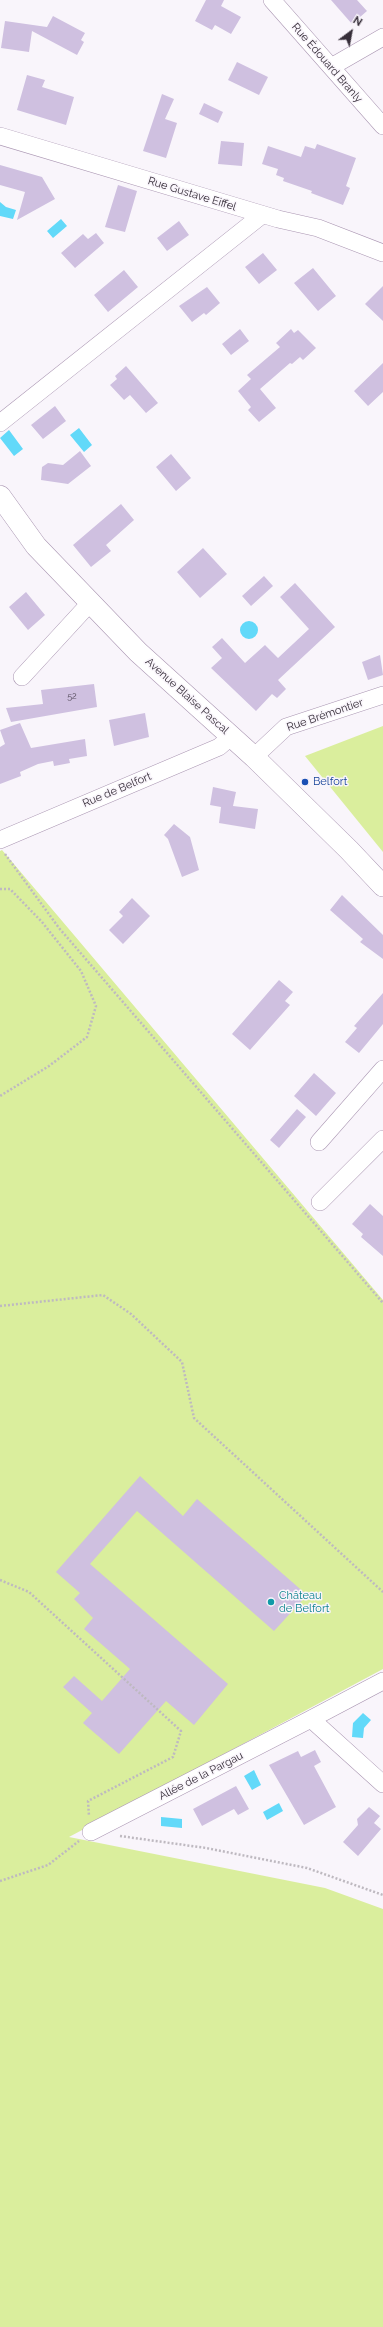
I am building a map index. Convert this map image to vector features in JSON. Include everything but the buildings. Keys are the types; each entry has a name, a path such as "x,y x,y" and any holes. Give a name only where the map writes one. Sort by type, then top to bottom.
{"main road":[{"name":"Avenue Blaise Pascal","path":"0,496 36,546 138,652 254,757 349,850 383,886"}],"street":[{"name":"Rue Édouard Branly","path":"272,0 383,126"},
{"path":"331,67 383,37"},
{"name":"Rue Gustave Eiffel","path":"0,136 262,215 318,228 383,252"},
{"path":"0,423 262,215"},
{"path":"22,677 90,603"},
{"name":"Rue Brémontier","path":"254,757 286,727 383,695"},
{"name":"Rue de Belfort","path":"0,840 219,746 232,736"},
{"path":"319,1142 383,1069"},
{"path":"320,1202 383,1139"},
{"name":"Allée de la Pargau","path":"91,1832 311,1720 383,1681"},
{"path":"311,1720 383,1784"}],"path":[{"path":"0,848 59,928 383,1303"},
{"path":"0,888 10,889 42,922 81,971 96,1006 87,1037 49,1066 0,1096"},
{"path":"0,1306 103,1295 131,1314 182,1362 194,1418 383,1592"},
{"path":"0,1580 29,1592 181,1731 173,1757 88,1801 91,1832"},
{"path":"0,1881 48,1865 91,1832 206,1848 307,1868 383,1895"}],"green space":[{"path":"383,726 383,852 305,756"},
{"path":"2,850 383,1300 383,1669 69,1837 325,1888 383,1909 383,2327 0,2327 0,851"}],"water":[{"path":"0,202 6,207 16,210 13,219 0,216"},
{"path":"61,219 67,226 53,238 47,231"},
{"path":"79,428 92,445 84,452 70,435"},
{"path":"9,430 23,449 14,456 0,438"},
{"path":"249,621 255,624 258,630 255,636 249,639 243,636 240,630 243,624"},
{"path":"363,1713 371,1720 364,1728 363,1738 352,1737 353,1723"},
{"path":"254,1770 261,1785 252,1790 244,1776"},
{"path":"279,1803 283,1811 267,1820 263,1812"},
{"path":"161,1817 182,1819 182,1828 161,1826"}],"place":[{"name":"Belfort","path":"305,782"},
{"name":"Château de Belfort","path":"271,1602"}]}
